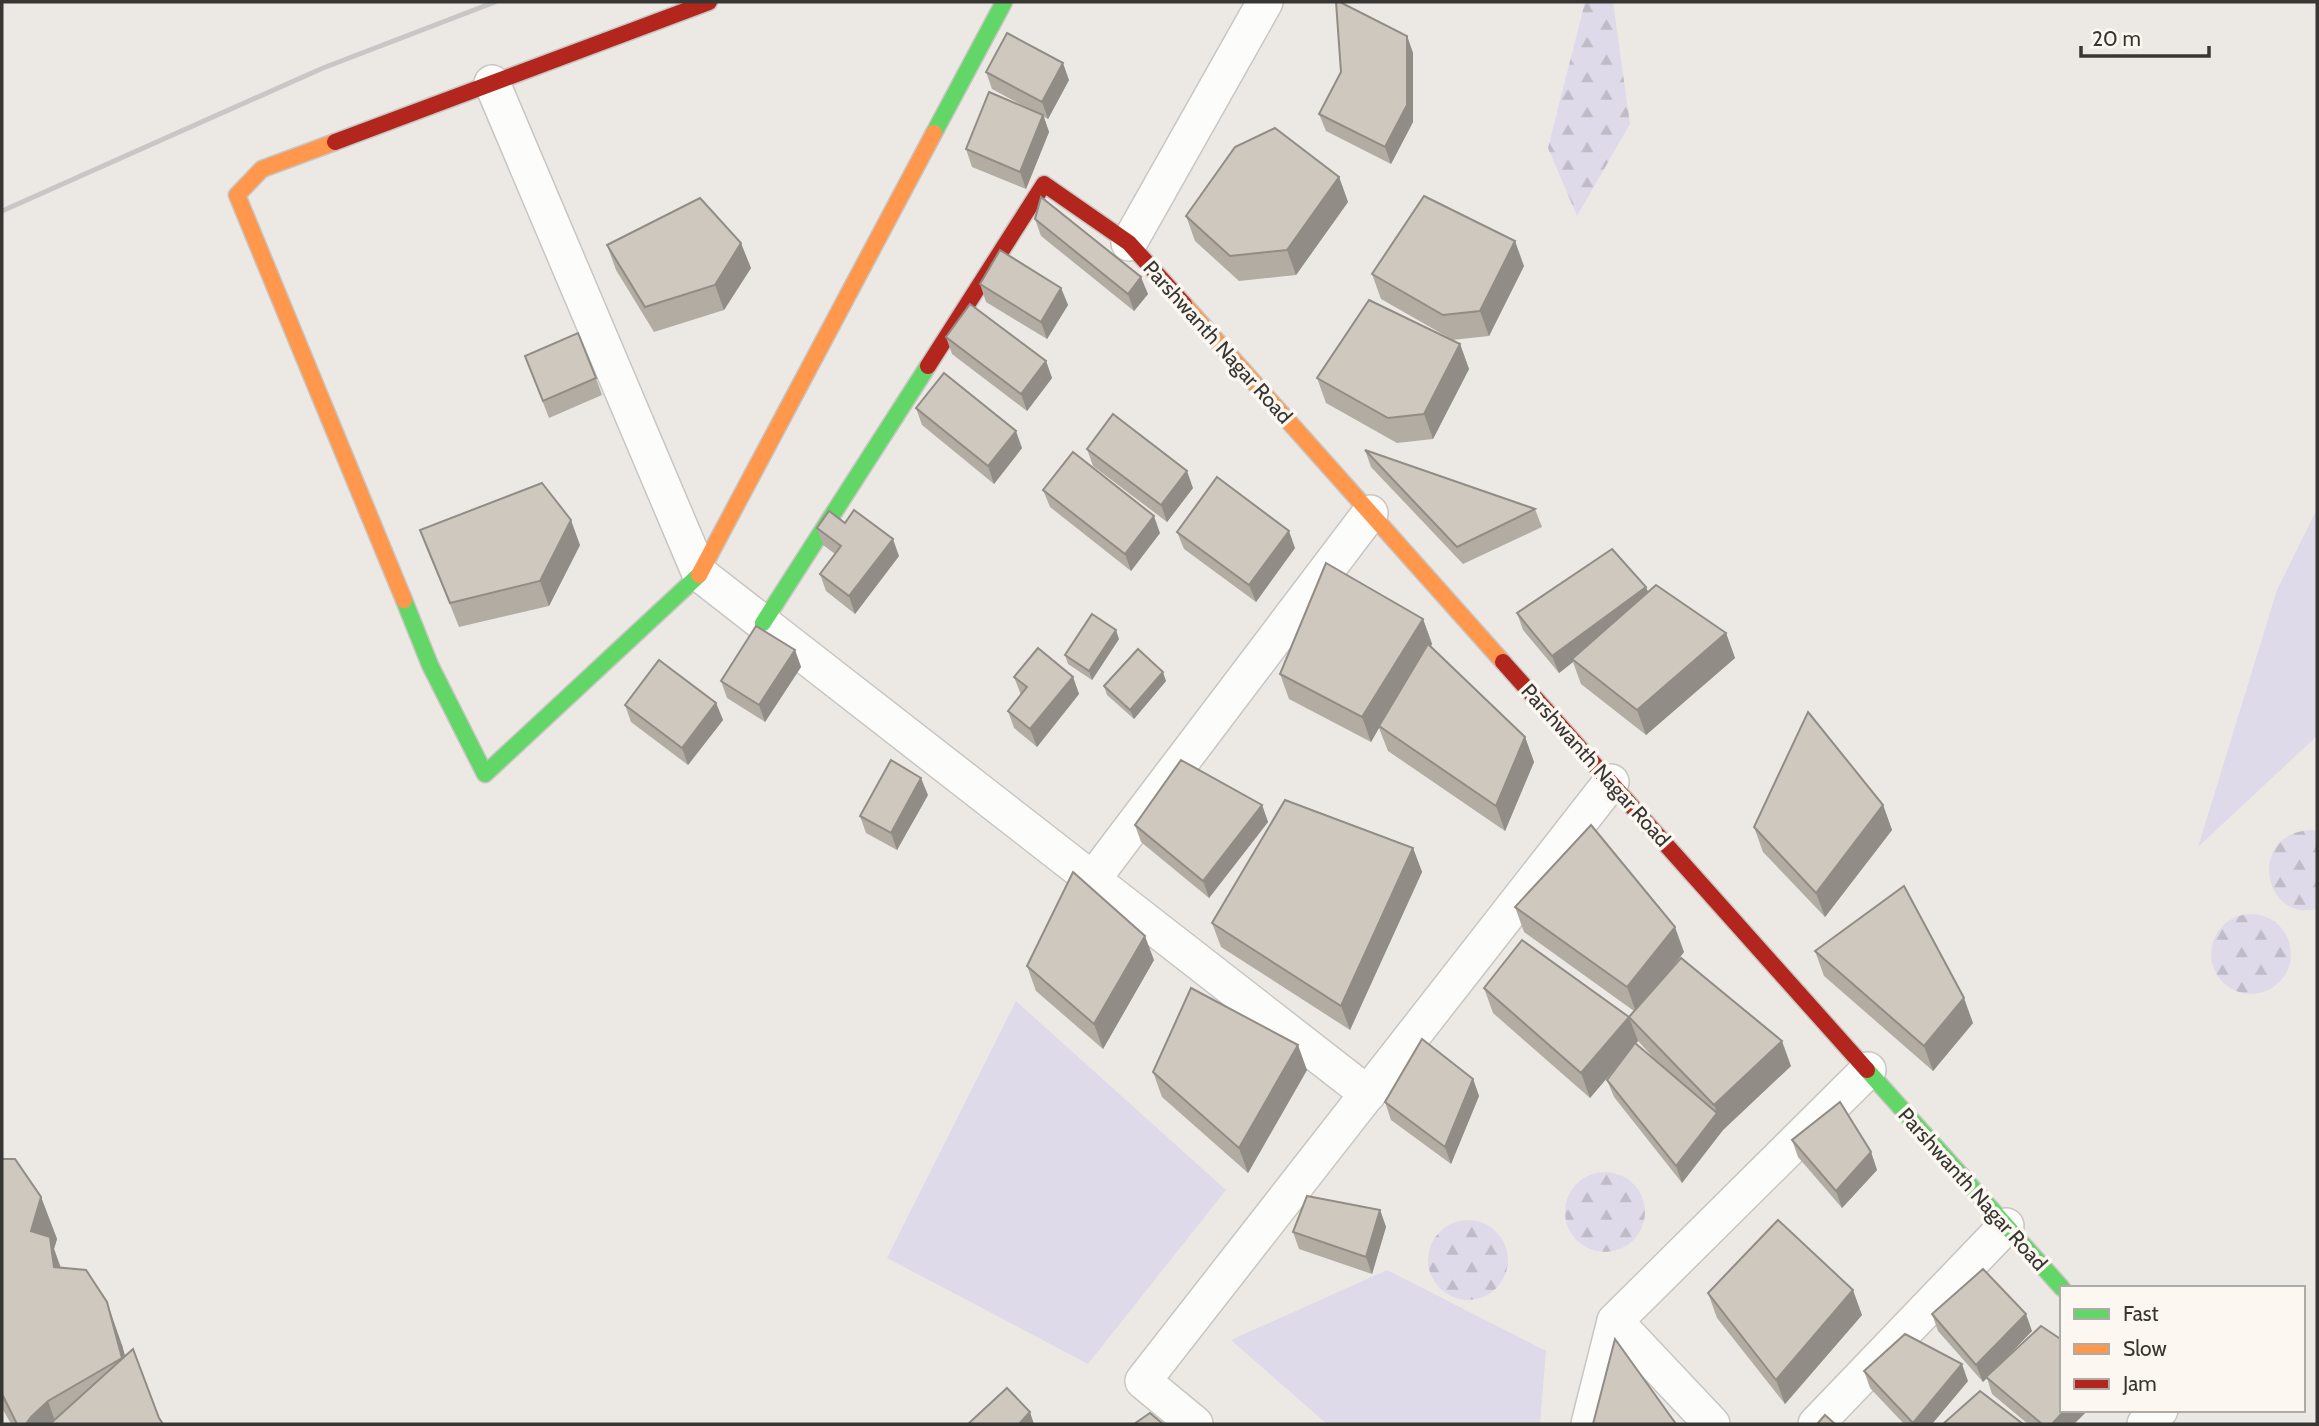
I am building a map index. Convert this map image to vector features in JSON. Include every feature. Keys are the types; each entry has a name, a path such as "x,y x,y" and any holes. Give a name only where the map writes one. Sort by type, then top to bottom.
{"street":[{"path":"709,2 262,169 237,195 430,666 485,774 700,574 1004,2"},
{"path":"1129,243 1265,2"},
{"path":"492,83 700,574 1368,1094"},
{"name":"Parshwanth Nagar Road","path":"763,623 1044,184 1129,243 2060,1286"},
{"path":"1092,880 1370,513"},
{"path":"1195,1424 1143,1381 1611,782"},
{"path":"1589,1424 1615,1321 1868,1070"},
{"path":"1816,1424 2006,1226"},
{"path":"1615,1321 1712,1424"},
{"path":"2145,1424 2158,1412"}],"green space":[{"path":"1585,2 1613,2 1630,124 1577,216 1548,148"},
{"path":"2317,509 2317,736 2198,847 2277,590"},
{"path":"2317,831 2317,909 2298,909 2284,903 2274,891 2269,876 2270,860 2277,845 2291,835"},
{"path":"2251,914 2266,917 2279,926 2288,939 2291,954 2288,969 2279,982 2266,991 2251,994 2236,991 2223,982 2214,969 2211,954 2214,939 2223,926 2236,917"},
{"path":"1016,1001 1226,1190 1088,1364 887,1258"},
{"path":"1605,1172 1620,1175 1633,1184 1642,1197 1645,1212 1642,1227 1633,1240 1620,1249 1605,1252 1590,1249 1577,1240 1568,1227 1565,1212 1568,1197 1577,1184 1590,1175"},
{"path":"1468,1220 1483,1223 1496,1232 1505,1245 1508,1260 1505,1275 1496,1288 1483,1297 1468,1300 1453,1297 1440,1288 1431,1275 1428,1260 1431,1245 1440,1232 1453,1223"},
{"path":"1387,1270 1546,1351 1540,1424 1327,1424 1231,1340"}],"building":[{"path":"1336,2 1407,36 1407,105 1385,147 1319,114 1341,72"},
{"path":"1007,33 1063,63 1042,102 986,72"},
{"path":"989,92 1043,115 1020,172 966,149"},
{"path":"1275,128 1339,177 1287,250 1230,256 1186,216 1235,147"},
{"path":"1424,196 1515,241 1480,311 1443,315 1372,274"},
{"path":"1041,197 1141,277 1128,294 1035,219"},
{"path":"700,198 741,243 715,285 645,307 607,245"},
{"path":"1000,250 1061,288 1041,322 980,284"},
{"path":"1369,300 1460,344 1424,414 1388,418 1317,378"},
{"path":"970,304 1046,361 1021,394 946,337"},
{"path":"578,333 596,378 543,401 525,356"},
{"path":"944,373 1016,431 988,466 916,408"},
{"path":"1113,414 1187,471 1161,505 1087,449"},
{"path":"1365,450 1535,509 1457,547"},
{"path":"1073,452 1154,516 1125,554 1043,490"},
{"path":"1217,477 1289,531 1249,585 1177,532"},
{"path":"542,483 571,520 540,581 450,603 420,530"},
{"path":"854,510 893,539 849,596 820,574 841,546 817,528 829,511 845,523"},
{"path":"1612,549 1646,587 1552,656 1517,613"},
{"path":"1326,563 1423,619 1362,717 1280,674"},
{"path":"1656,585 1726,633 1637,710 1572,659"},
{"path":"1092,614 1116,630 1089,671 1065,655"},
{"path":"756,626 795,650 759,705 721,681"},
{"path":"1428,644 1525,737 1496,806 1379,726"},
{"path":"1038,648 1073,677 1030,729 1008,711 1027,687 1014,677"},
{"path":"1138,649 1163,672 1130,710 1104,686"},
{"path":"659,660 716,703 682,748 625,705"},
{"path":"1808,712 1883,805 1816,893 1754,827"},
{"path":"891,760 921,778 891,833 860,816"},
{"path":"1181,760 1262,805 1203,881 1135,825"},
{"path":"1285,800 1413,848 1341,1006 1212,923"},
{"path":"1591,825 1675,927 1627,987 1515,907"},
{"path":"1073,872 1145,936 1094,1024 1027,966"},
{"path":"1904,886 1964,998 1924,1046 1815,951"},
{"path":"1522,940 1629,1017 1581,1073 1484,988"},
{"path":"1681,958 1782,1041 1714,1105 1629,1017"},
{"path":"1191,988 1298,1045 1239,1148 1153,1072"},
{"path":"1422,1039 1473,1079 1445,1147 1385,1102"},
{"path":"1635,1043 1717,1113 1676,1166 1607,1080"},
{"path":"1840,1102 1871,1152 1836,1191 1792,1140"},
{"path":"2,1159 15,1159 41,1197 31,1231 50,1237 54,1267 86,1270 107,1302 122,1358 48,1401 26,1424 17,1424 2,1394"},
{"path":"1307,1196 1380,1210 1366,1257 1293,1232"},
{"path":"1778,1220 1853,1290 1776,1380 1708,1293"},
{"path":"1983,1269 2026,1314 1976,1365 1932,1314"},
{"path":"2041,1326 2060,1339 2060,1412 2063,1412 2052,1424 2042,1424 1986,1377"},
{"path":"1905,1334 1962,1364 1913,1423 1864,1371"},
{"path":"1615,1339 1676,1424 1593,1424"},
{"path":"133,1349 163,1424 50,1424"},
{"path":"1007,1388 1030,1412 1019,1424 968,1424"},
{"path":"1980,1391 2023,1424 1943,1424"},
{"path":"1150,1413 1163,1424 1134,1424"},
{"path":"1825,1415 1835,1424 1817,1424"}],"railway":[{"path":"2,211 323,68 495,2"}],"traffic: fast":[{"path":"934,133 1004,2"},
{"path":"763,623 928,366"},
{"path":"404,600 430,665 485,774 699,575"},
{"path":"1867,1070 2060,1286"}],"traffic: slow":[{"path":"699,575 934,133"},
{"path":"335,142 262,169 237,195 404,600"},
{"path":"1184,304 1503,662"}],"traffic: jam":[{"path":"335,142 709,2"},
{"path":"928,366 1044,184 1129,243 1184,304"},
{"path":"1503,662 1867,1070"}]}
